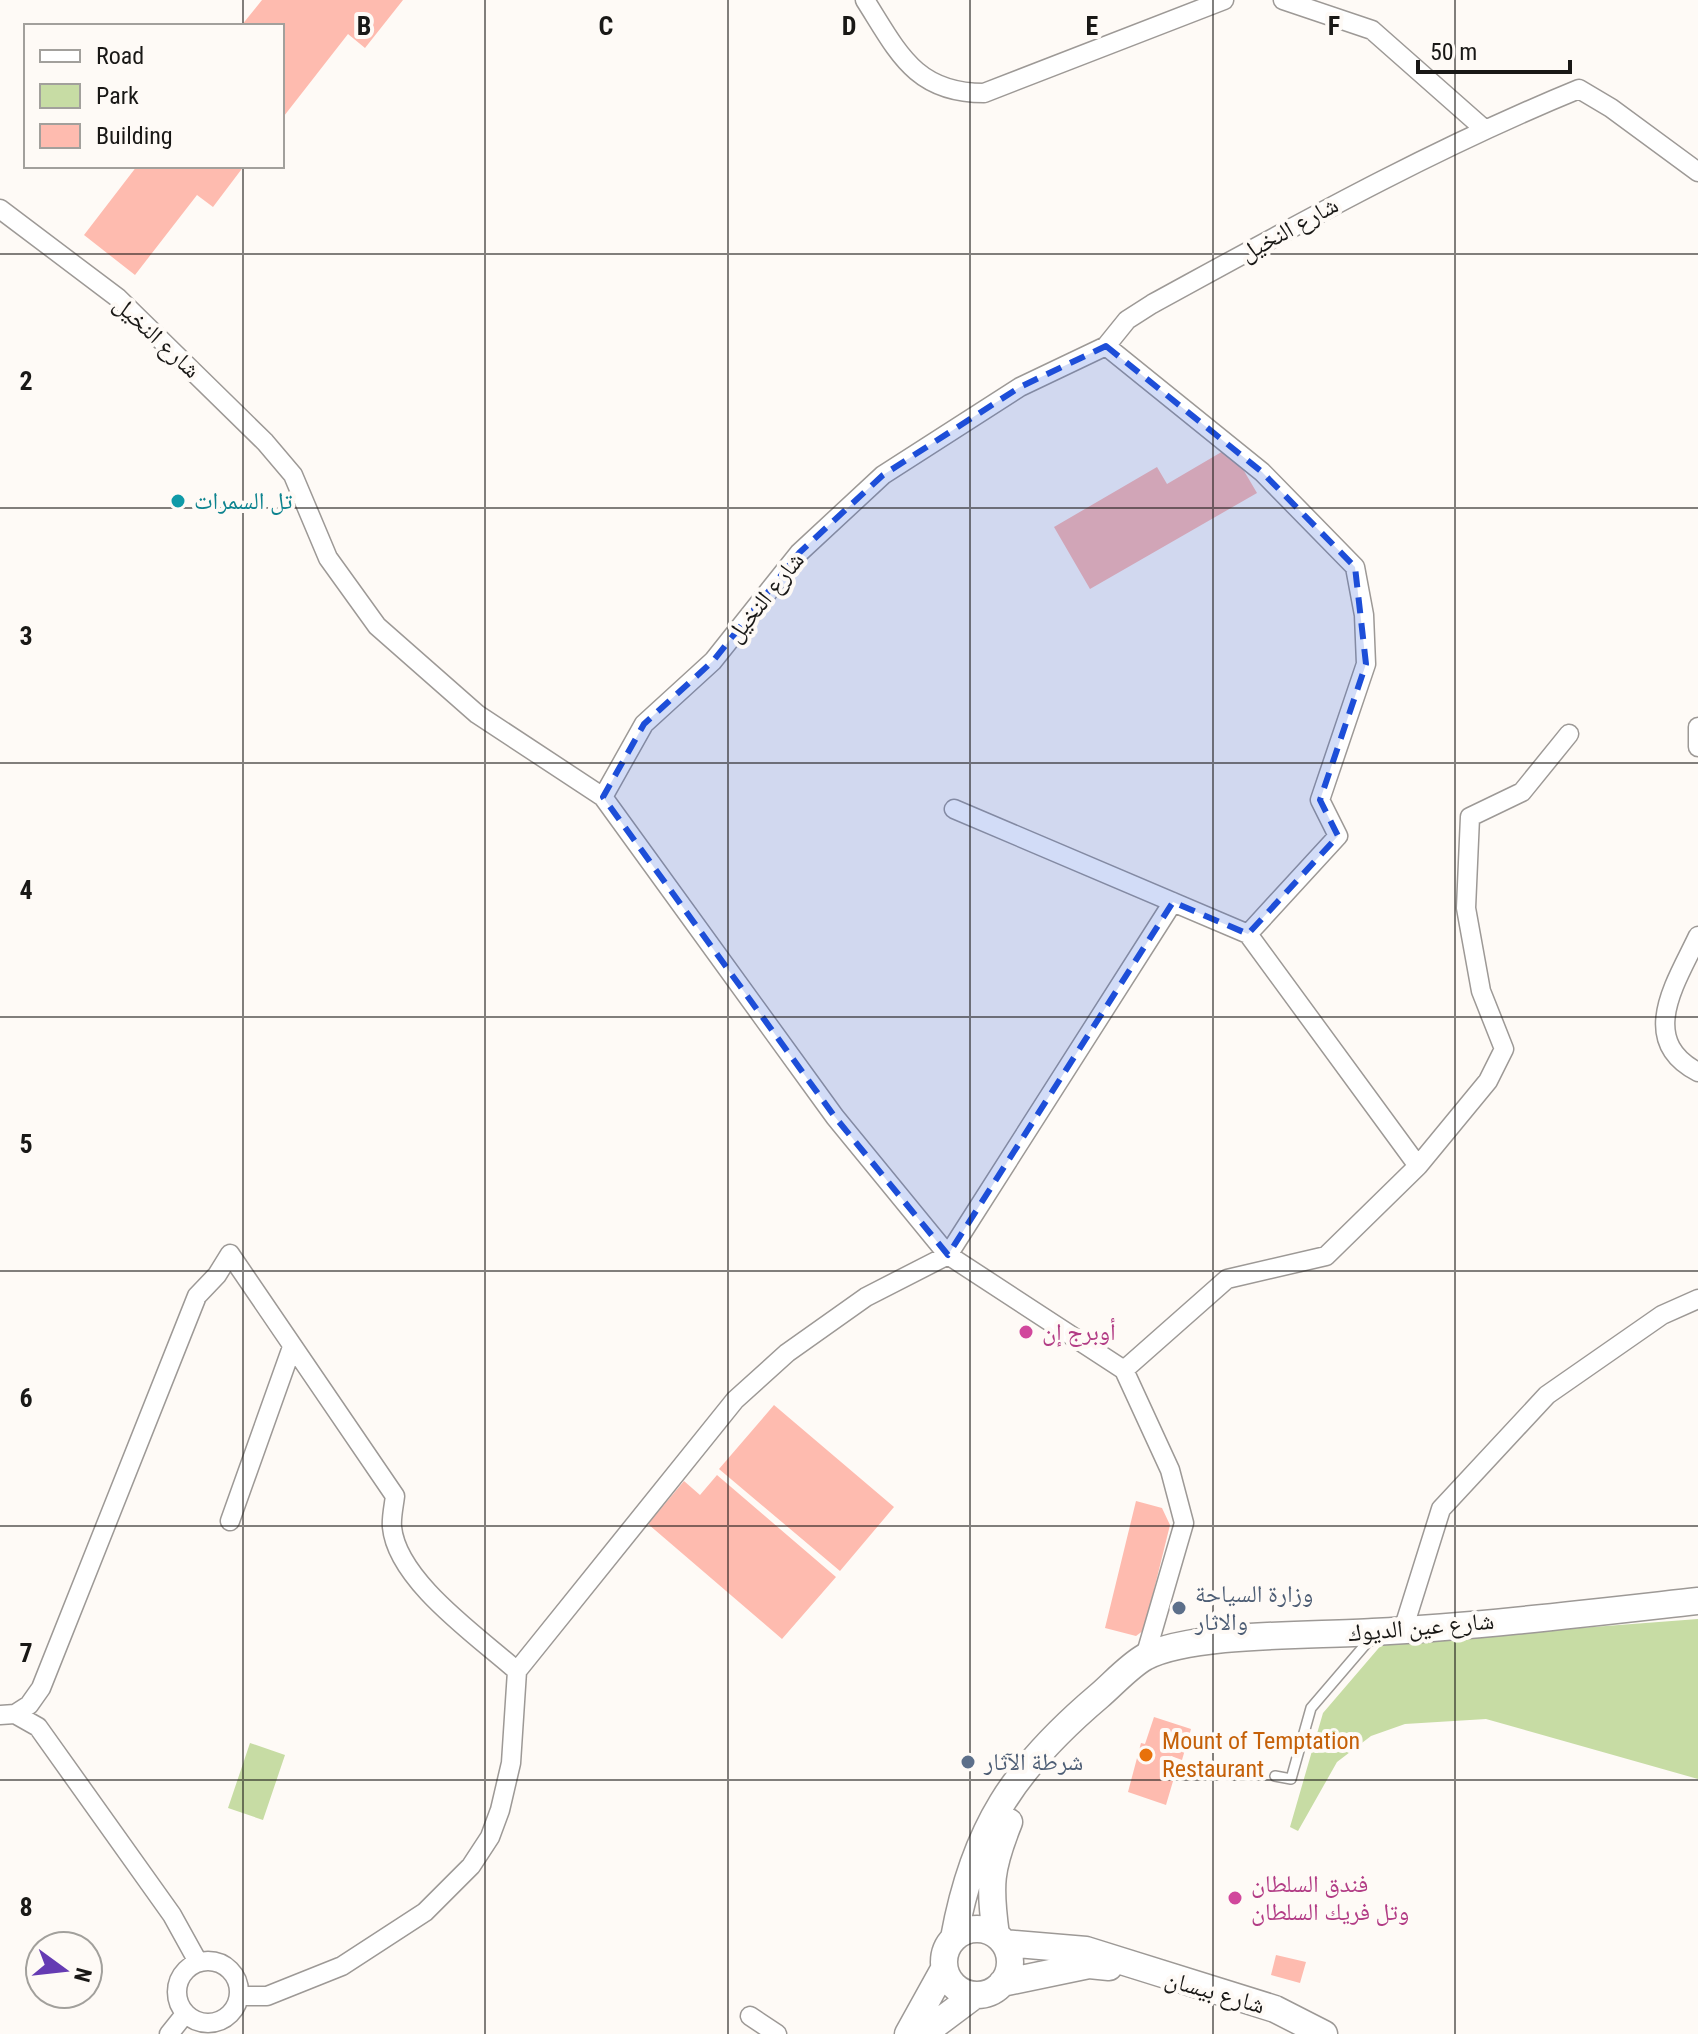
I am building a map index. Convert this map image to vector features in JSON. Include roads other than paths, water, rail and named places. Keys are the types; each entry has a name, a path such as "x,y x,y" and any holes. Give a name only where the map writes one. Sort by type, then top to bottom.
{"main road":[{"name":"شارع عين الديوك","path":"1145,1657 1173,1648 1236,1639 1403,1630 1698,1601"},
{"path":"908,2034 944,1969 947,1947 954,1938 965,1881 986,1831 1015,1779 1052,1737 1145,1657"},
{"path":"923,2034 975,1995 994,1990 1002,1983 1010,1964 1000,1939 989,1887 995,1855 1052,1737"},
{"path":"954,1938 974,1929 1000,1939"},
{"name":"شارع بيسان","path":"1000,1939 1086,1950 1148,1973 1275,2009 1324,2034"},
{"name":"شارع بيسان","path":"1002,1983 1089,1965 1148,1973"},
{"path":"944,1969 956,1988 975,1995"}],"street":[{"path":"865,0 909,66 939,87 959,93 984,93 1224,0"},
{"path":"1283,0 1372,30 1483,128"},
{"name":"شارع النخيل","path":"0,209 118,298 265,442 293,475 328,558 377,626 477,714 603,797 644,724 713,661 799,553 883,475 1020,387 1106,346 1127,320 1152,304 1363,188 1483,128 1579,89 1698,172"},
{"path":"1106,346 1262,472 1355,567 1364,615 1366,664 1320,800 1338,836 1248,934"},
{"path":"1698,727 1698,747"},
{"path":"1124,1370 1227,1279 1326,1256 1418,1166 1488,1081 1504,1049 1481,991 1466,908 1470,817 1522,792 1569,734"},
{"path":"603,797 835,1117 948,1255 1124,1370 1170,1470 1184,1523 1145,1657"},
{"path":"954,809 1248,934 1418,1166"},
{"path":"239,1996 267,1996 342,1966 425,1912 471,1866 490,1837 503,1799 517,1705 517,1671 735,1400 787,1353 866,1297 948,1255 1173,902"},
{"path":"1698,936 1669,995 1664,1023 1668,1046 1680,1061 1698,1072"},
{"path":"8,1715 29,1705 41,1688 197,1296 217,1275 230,1254 395,1496 391,1527 402,1556 419,1582 517,1671"},
{"path":"1403,1630 1441,1509 1547,1395 1662,1315 1698,1299"},
{"path":"230,1521 292,1347"},
{"path":"8,1715 38,1727 172,1915 198,1962"},
{"path":"198,1962 219,1962 228,1967 239,1985 236,2005 222,2020 203,2023 185,2014 177,1995 178,1984 189,1967 198,1962"},
{"path":"169,2034 185,2014"},
{"path":"750,2016 777,2034"}],"lane":[{"path":"1275,1776 1291,1779 1311,1708 1375,1632"}],"place":[{"name":"تل السمرات","path":"178,501"},
{"name":"أوبرج إن","path":"1026,1332"},
{"name":"وزارة السياحة والاثار","path":"1179,1608"},
{"name":"Mount of Temptation Restaurant","path":"1146,1755"},
{"name":"شرطة الآثار","path":"968,1762"},
{"name":"فندق السلطان وتل فريك السلطان","path":"1235,1898"}]}
